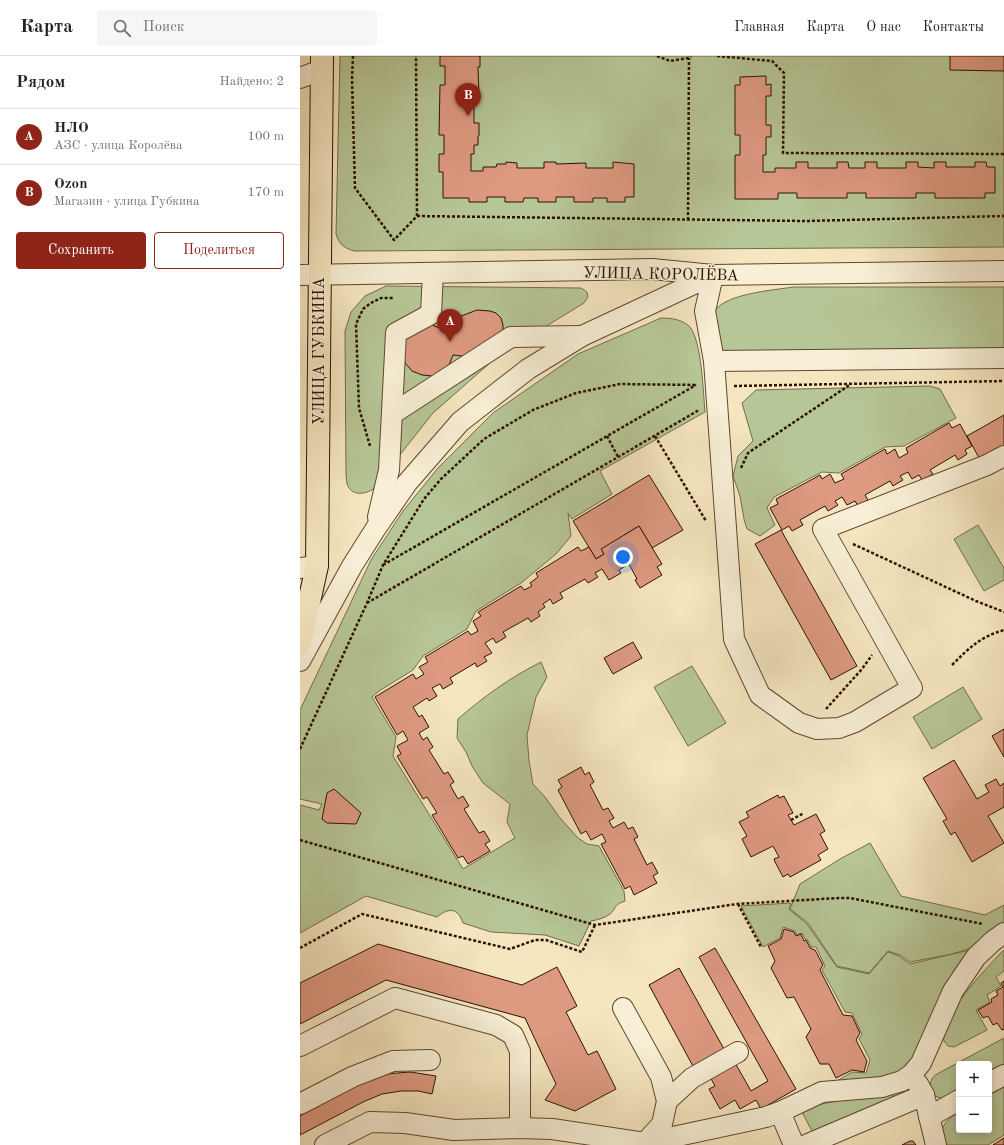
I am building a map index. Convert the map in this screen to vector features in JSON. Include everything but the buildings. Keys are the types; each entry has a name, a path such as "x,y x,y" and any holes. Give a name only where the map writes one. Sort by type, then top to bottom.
{"main road":[{"name":"УЛИЦА ГУБКИНА","path":"300,644 308,567 309,275 321,63"}],"street":[{"path":"300,78 321,63"},
{"name":"УЛИЦА КОРОЛЁВА","path":"309,275 652,269 713,275 1004,271"},
{"path":"376,528 389,470 396,333 431,314 433,273"},
{"path":"300,661 352,566 376,528 407,483 460,422 528,369 582,336 713,275"},
{"path":"713,275 705,310 714,361 734,639 760,695 799,723 816,729 839,728 855,722 912,688 823,530 987,465 1004,456"},
{"path":"392,414 510,337 582,336"},
{"path":"714,361 1004,358"},
{"path":"325,1145 370,1122 405,1123 494,1137 520,1128 552,1129 646,1144 766,1117 822,1092 882,1087 902,1081 912,1074 921,1063 953,991 976,957 993,941 997,930"},
{"path":"300,1046 395,998 496,1025 513,1035 520,1051 520,1128"},
{"path":"623,1008 661,1077 668,1101 662,1124 646,1144"},
{"path":"668,1101 692,1078 738,1052"},
{"path":"300,1104 352,1077 393,1061 430,1060"},
{"path":"912,1074 924,1095 936,1145"},
{"path":"992,1081 1004,1075"},
{"path":"806,1145 924,1095"},
{"path":"929,1117 956,1102"},
{"path":"780,1112 794,1145"}],"path":[{"path":"353,56 352,79 355,188 394,240 417,216 416,56"},
{"path":"657,56 670,61 690,57 688,220"},
{"path":"717,56 772,61 784,73 783,154 1004,154"},
{"path":"417,216 806,222 1004,216"},
{"path":"389,470 374,459 359,408 356,324 363,308 371,302 382,298 393,298"},
{"path":"734,386 1004,381"},
{"path":"300,749 383,565 424,499 441,479 484,439 533,410 576,393 620,384 697,385"},
{"path":"738,475 748,454 851,384"},
{"path":"697,385 698,391"},
{"path":"383,565 697,385"},
{"path":"367,603 700,410 699,404"},
{"path":"607,436 618,457"},
{"path":"655,436 708,526"},
{"path":"851,542 976,601 1004,612"},
{"path":"952,665 969,648 990,635 1004,630"},
{"path":"826,709 862,669 873,653"},
{"path":"791,820 804,813"},
{"path":"300,840 595,925 737,904 850,898 997,930"},
{"path":"737,904 762,948"},
{"path":"301,946 362,914 510,949 535,940 546,940 582,952 595,925"}],"green space":[{"path":"340,56 1004,56 1004,247 354,251 342,245 336,234"},
{"path":"386,286 581,288 587,292 588,297 584,303 499,355 433,413 372,490 356,493 350,489 347,484 346,476 345,331 351,312 365,296"},
{"path":"793,287 1004,287 1004,355 718,357 713,321 716,309 734,298 747,294"},
{"path":"661,318 684,322 690,327 694,334 701,368 705,412 600,471 612,494 572,519 568,513 571,536 556,554 521,583 476,611 467,629 423,656 413,670 372,697 396,737 393,756 463,869 515,838 507,822 510,804 483,783 472,766 466,752 457,738 458,719 498,688 541,662 547,677 536,697 527,735 533,784 578,838 587,844 599,846 624,891 625,901 617,905 608,915 601,919 591,921 579,946 545,935 491,932 463,923 459,914 453,911 445,912 437,917 366,896 300,933 300,805 319,810 322,804 300,799 300,710 371,560 403,511 438,468 493,413 578,354"},
{"path":"930,386 940,389 956,418 904,446 885,447 839,473 822,472 774,497 767,508 775,525 760,536 747,529 740,496 733,476 738,456 753,441 742,403 756,390"},
{"path":"978,525 1004,568 1004,580 984,591 954,539"},
{"path":"692,666 726,723 688,746 654,687"},
{"path":"963,687 982,719 932,749 913,717"},
{"path":"870,843 901,896 985,915 1004,905 1004,925 975,947 952,954 910,962 900,955 888,951 869,973 837,966 808,923 790,909 800,884 840,859"},
{"path":"791,903 789,909 807,924 837,967 869,974 888,952 899,956 910,964 974,949 916,1061 899,1077 839,1087 837,1081 852,1072 866,1073 870,1060 859,1039 862,1034 852,1013 845,1012 822,970 825,966 816,947 811,947 802,933 797,935 795,931 783,927 780,938 763,947 741,906"},
{"path":"1004,950 1004,971 996,977 1001,986 987,995 990,1002 976,1010 987,1030 954,1047 948,1046 944,1041 943,1035 955,1006 976,980"},
{"path":"1004,1038 1004,1067 992,1073 992,1061 961,1061"},
{"path":"956,1064 956,1093 943,1098 936,1096 931,1090 930,1084 932,1079 937,1074"},
{"path":"1004,1086 1004,1135 988,1145 941,1145 942,1129 946,1122 956,1114 956,1133 992,1133 992,1093"},
{"path":"887,1092 893,1093 895,1098 813,1133 803,1114 803,1111 810,1106"}],"place":[{"name":"Ozon","path":"468,116"},
{"name":"НЛО","path":"450,342"}]}
